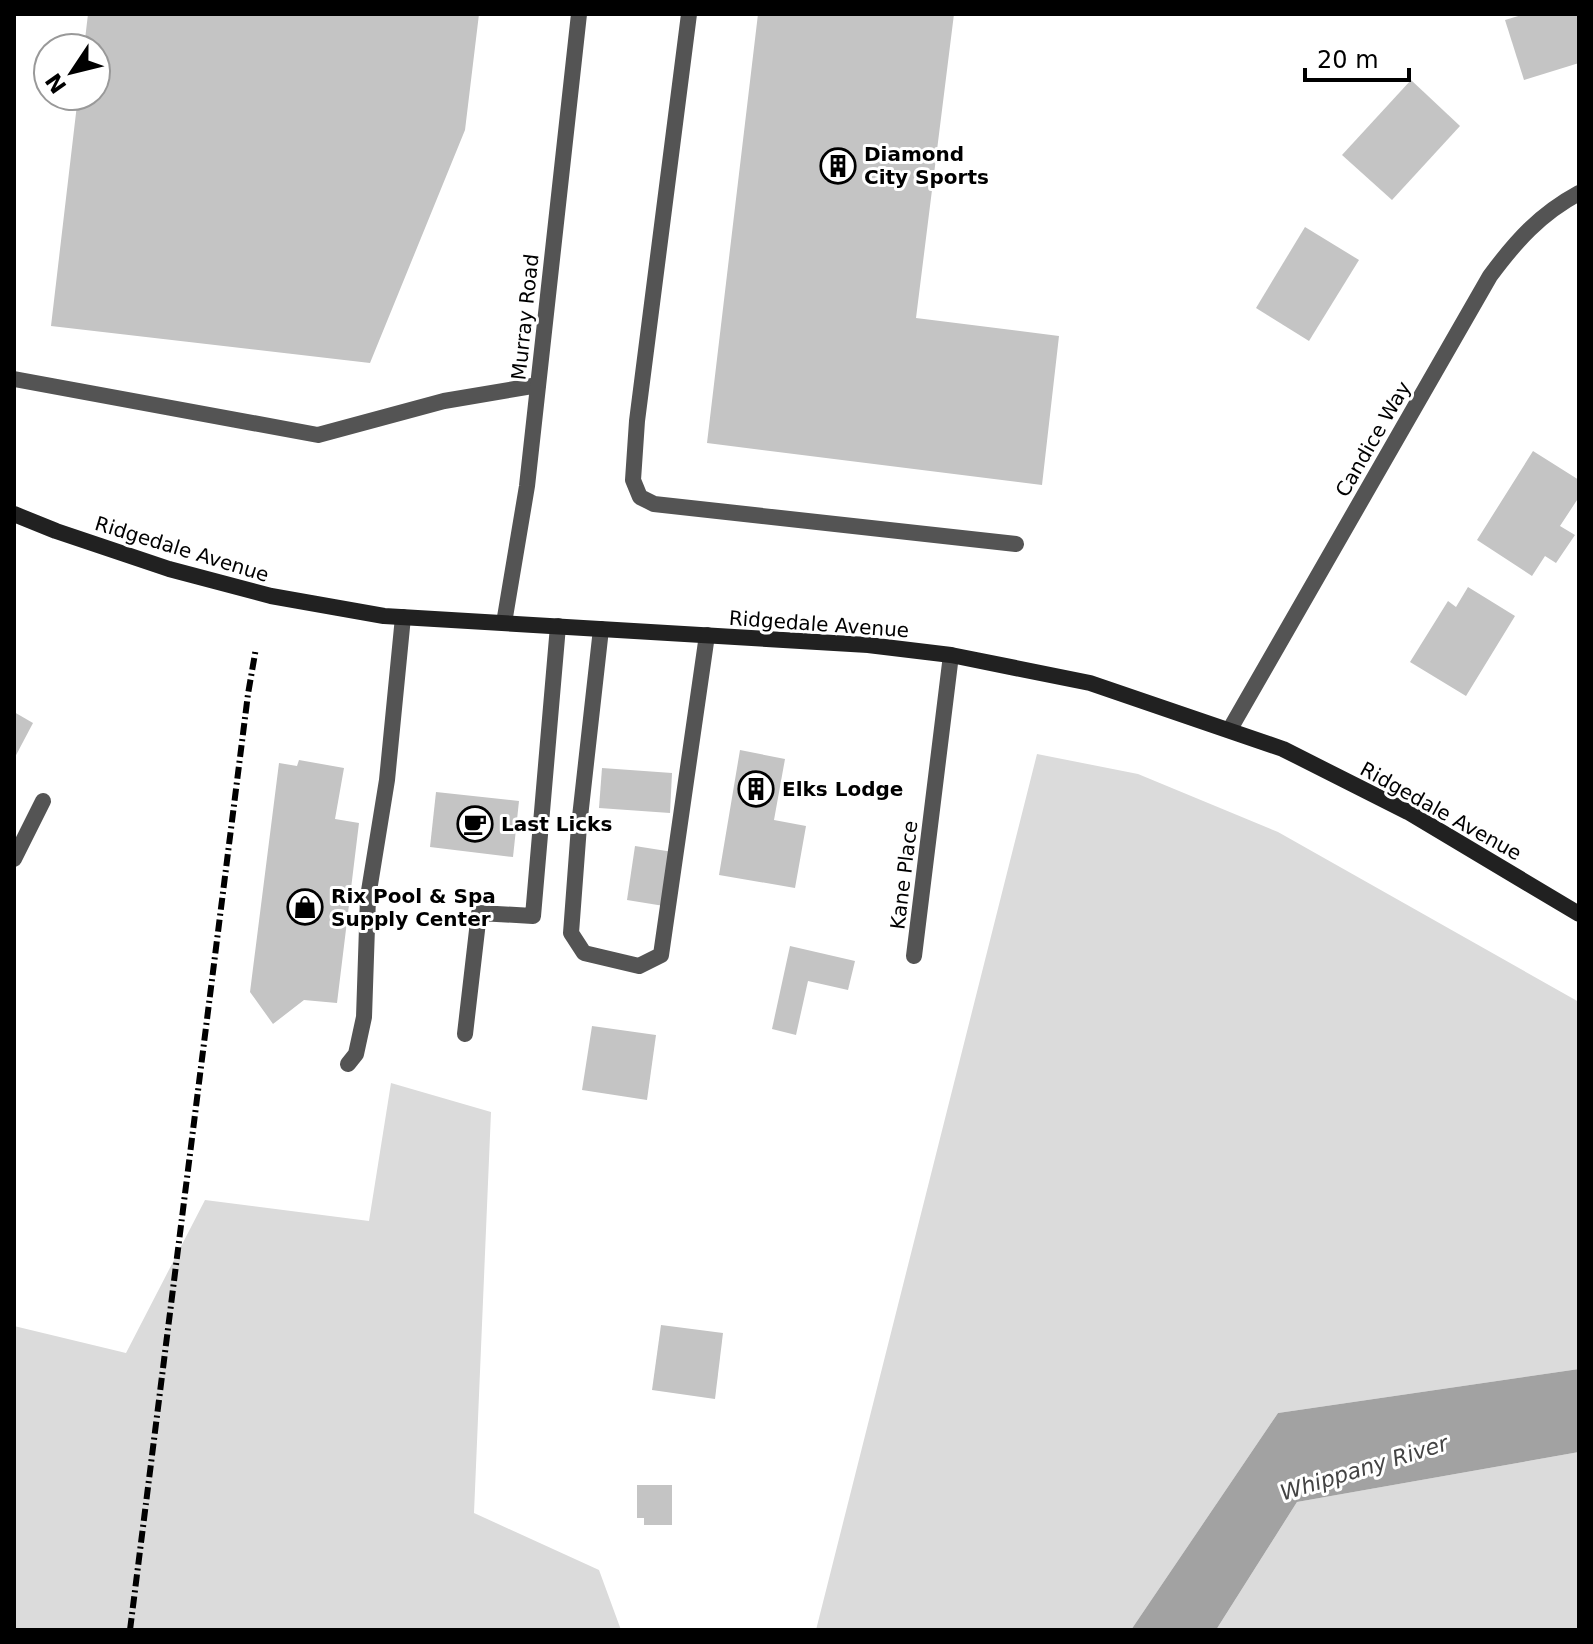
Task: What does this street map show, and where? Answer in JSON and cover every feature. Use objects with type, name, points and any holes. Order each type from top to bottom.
[{"type":"main road","name":"Ridgedale Avenue","points":[[14,514],[169,569],[271,596],[403,617],[868,645],[951,655],[1090,683],[1283,749],[1408,812],[1579,914]]},
{"type":"street","name":"Murray Road","points":[[504,623],[527,486],[579,14]]},
{"type":"street","points":[[689,14],[637,421],[633,480],[640,497],[654,504],[1016,544]]},
{"type":"street","name":"Candice Way","points":[[1230,729],[1490,276],[1520,235],[1560,203],[1579,193]]},
{"type":"street","points":[[14,379],[318,435],[444,401],[538,385]]},
{"type":"street","points":[[348,1064],[356,1054],[364,1017],[368,897],[387,780],[403,617]]},
{"type":"street","points":[[465,1034],[479,913],[533,916],[558,626]]},
{"type":"street","points":[[601,629],[579,826],[571,933],[584,953],[639,966],[661,955],[707,635]]},
{"type":"street","name":"Kane Place","points":[[914,956],[951,655]]},
{"type":"street","points":[[14,859],[43,801]]},
{"type":"shaded area","points":[[1037,754],[1138,774],[1278,832],[1579,1002],[1579,1369],[1278,1413],[1131,1630],[816,1630]]},
{"type":"shaded area","points":[[391,1083],[491,1112],[474,1513],[599,1570],[621,1630],[14,1630],[14,1326],[126,1353],[205,1200],[369,1221]]},
{"type":"shaded area","points":[[1579,1452],[1579,1630],[1216,1630],[1297,1502]]},
{"type":"water","name":"Whippany River","points":[[1579,1369],[1579,1452],[1297,1502],[1216,1630],[1131,1630],[1278,1413]]},
{"type":"building","points":[[88,14],[479,14],[465,130],[370,363],[51,326],[76,112],[112,112],[112,32],[86,32]]},
{"type":"building","name":"Diamond City Sports","points":[[758,14],[954,14],[916,318],[1059,336],[1042,485],[707,443]]},
{"type":"building","points":[[1525,14],[1579,14],[1579,63],[1524,80],[1505,20]]},
{"type":"building","points":[[1411,80],[1460,126],[1392,200],[1342,155]]},
{"type":"building","points":[[1305,227],[1359,260],[1309,341],[1256,308]]},
{"type":"building","points":[[1533,451],[1579,480],[1579,497],[1560,526],[1575,535],[1556,563],[1545,556],[1532,576],[1477,540]]},
{"type":"building","points":[[1468,587],[1515,616],[1466,696],[1410,662],[1448,601],[1456,607]]},
{"type":"building","points":[[14,712],[33,723],[14,759]]},
{"type":"building","name":"Elks Lodge","points":[[740,750],[785,759],[774,820],[806,826],[795,888],[719,875]]},
{"type":"building","name":"Rix Pool & Spa Supply Center","points":[[299,760],[344,768],[335,819],[359,823],[337,1003],[304,1000],[273,1024],[250,992],[279,763],[297,766]]},
{"type":"building","points":[[602,768],[672,773],[670,813],[599,808]]},
{"type":"building","name":"Last Licks","points":[[436,792],[519,801],[513,857],[430,847]]},
{"type":"building","points":[[635,846],[673,852],[664,906],[627,900]]},
{"type":"building","points":[[790,946],[855,961],[848,990],[808,981],[796,1035],[772,1029]]},
{"type":"building","points":[[592,1026],[656,1035],[647,1100],[582,1090]]},
{"type":"building","points":[[661,1325],[723,1333],[715,1399],[652,1390]]},
{"type":"building","points":[[637,1485],[672,1485],[672,1525],[644,1525],[644,1518],[637,1518]]},
{"type":"railway","points":[[130,1630],[256,648]]},
{"type":"place","name":"Diamond City Sports","points":[[838,166]]},
{"type":"place","name":"Elks Lodge","points":[[756,789]]},
{"type":"place","name":"Last Licks","points":[[475,824]]},
{"type":"place","name":"Rix Pool & Spa Supply Center","points":[[305,907]]}]
